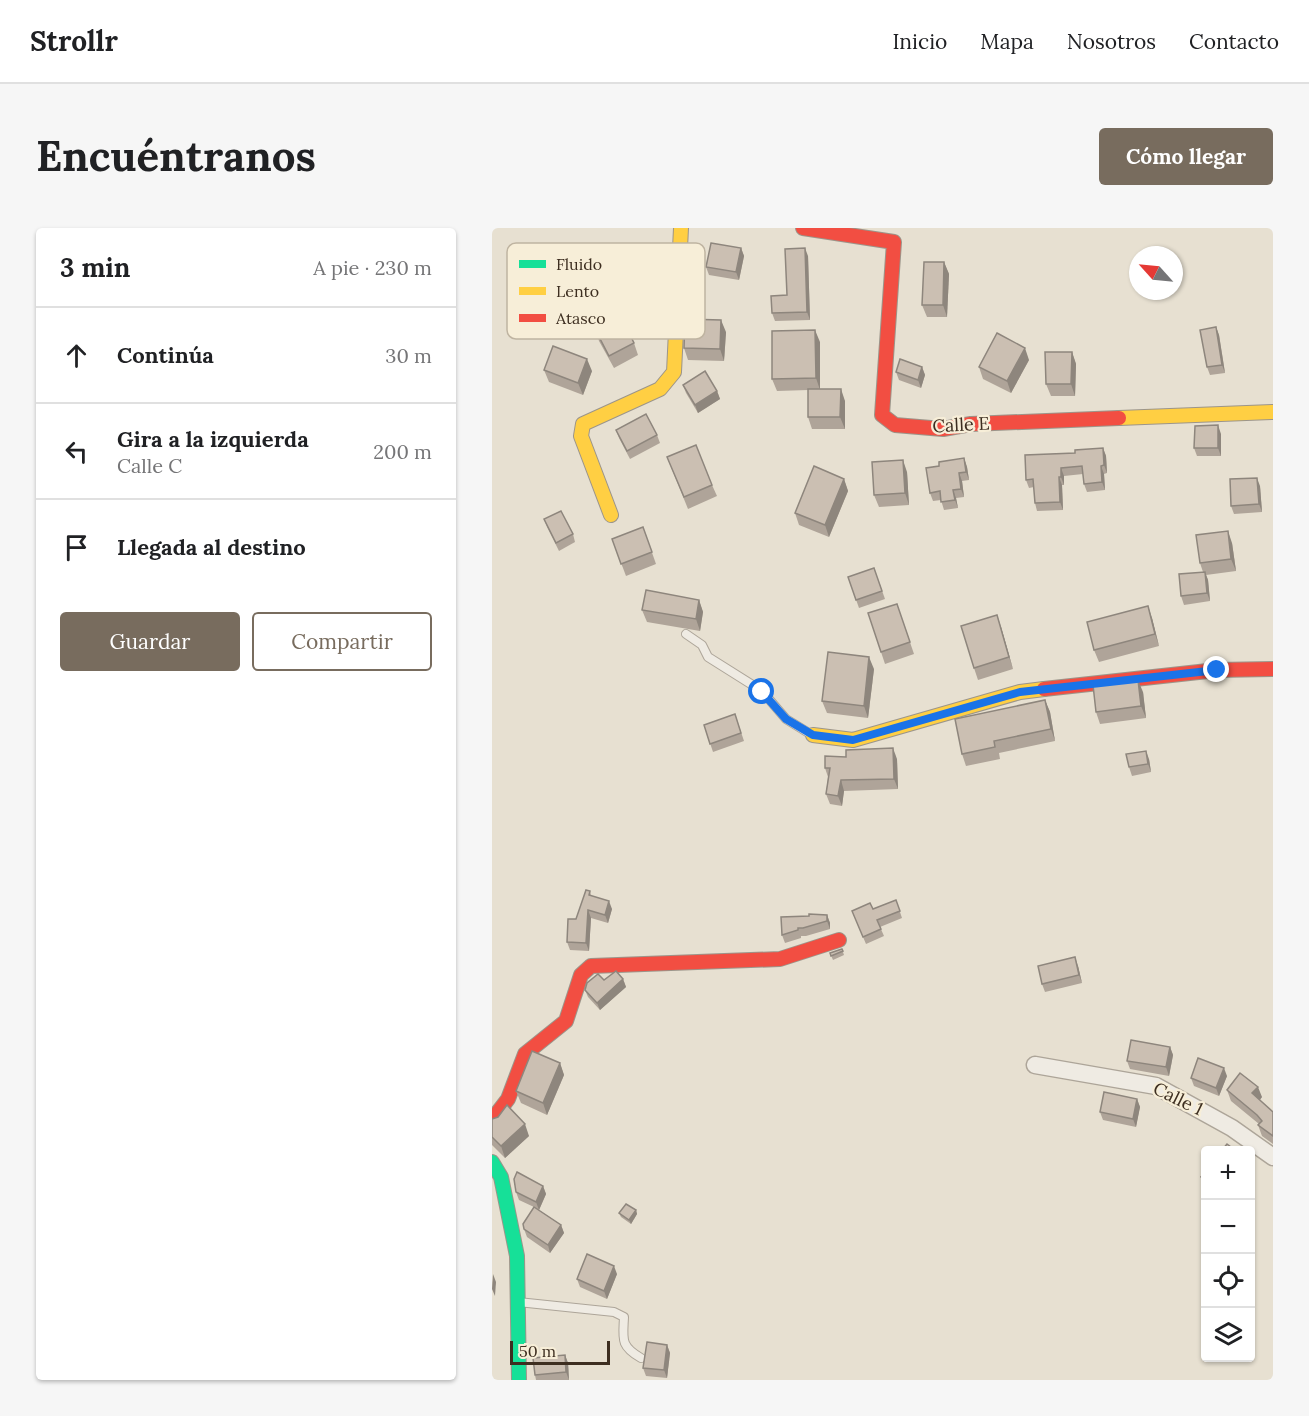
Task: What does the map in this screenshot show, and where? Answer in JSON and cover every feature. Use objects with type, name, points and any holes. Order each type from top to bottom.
[{"type":"street","points":[[680,243],[681,228]]},
{"type":"street","name":"Calle E","points":[[803,228],[894,242],[882,415],[895,425],[943,429],[971,424],[1273,412]]},
{"type":"street","points":[[611,515],[581,436],[583,424],[660,389],[674,372],[676,339]]},
{"type":"street","points":[[813,735],[853,740],[1020,692],[1217,670],[1273,669]]},
{"type":"street","points":[[492,1120],[508,1099],[525,1053],[566,1021],[581,975],[591,966],[780,959],[839,940]]},
{"type":"street","name":"Calle 1","points":[[1035,1065],[1156,1086],[1232,1128],[1273,1157]]},
{"type":"street","points":[[492,1162],[501,1177],[517,1256],[519,1380]]},
{"type":"lane","points":[[686,634],[702,645],[708,657],[762,692],[786,719],[813,735]]},
{"type":"lane","points":[[518,1302],[614,1312],[624,1317],[622,1340],[628,1351],[641,1358]]},
{"type":"building","points":[[711,243],[741,248],[736,272],[706,267]]},
{"type":"building","points":[[805,248],[807,312],[772,313],[771,296],[787,295],[785,249]]},
{"type":"building","points":[[924,262],[944,262],[943,305],[922,305]]},
{"type":"building","points":[[705,320],[721,320],[720,349],[684,348],[684,339],[705,339]]},
{"type":"building","points":[[1216,327],[1222,365],[1207,367],[1200,330]]},
{"type":"building","points":[[815,330],[816,378],[772,379],[772,331]]},
{"type":"building","points":[[997,333],[1025,348],[1007,381],[979,367]]},
{"type":"building","points":[[600,339],[632,339],[634,343],[609,356]]},
{"type":"building","points":[[553,346],[587,359],[578,383],[544,370]]},
{"type":"building","points":[[1045,352],[1072,352],[1071,384],[1046,384]]},
{"type":"building","points":[[900,359],[922,367],[918,380],[896,372]]},
{"type":"building","points":[[705,371],[717,391],[695,405],[683,385]]},
{"type":"building","points":[[808,389],[841,389],[840,417],[808,417]]},
{"type":"building","points":[[646,414],[657,435],[627,451],[616,430]]},
{"type":"building","points":[[1218,425],[1218,448],[1194,448],[1195,426]]},
{"type":"building","points":[[696,445],[712,485],[684,497],[667,457]]},
{"type":"building","points":[[1103,448],[1102,482],[1084,484],[1082,466],[1061,468],[1060,502],[1035,503],[1033,479],[1026,480],[1025,455],[1075,453],[1075,450]]},
{"type":"building","points":[[964,458],[966,472],[959,473],[961,489],[953,490],[955,500],[941,502],[940,491],[930,493],[926,468],[939,466],[939,462]]},
{"type":"building","points":[[903,460],[905,493],[874,495],[872,462]]},
{"type":"building","points":[[814,466],[844,479],[825,525],[795,513]]},
{"type":"building","points":[[1257,478],[1259,504],[1231,506],[1230,479]]},
{"type":"building","points":[[561,511],[573,534],[556,543],[544,519]]},
{"type":"building","points":[[643,527],[652,552],[621,564],[612,539]]},
{"type":"building","points":[[1228,531],[1231,559],[1200,563],[1196,535]]},
{"type":"building","points":[[874,568],[882,591],[856,600],[848,577]]},
{"type":"building","points":[[1205,572],[1207,593],[1181,596],[1179,574]]},
{"type":"building","points":[[646,590],[699,600],[696,619],[642,610]]},
{"type":"building","points":[[897,604],[910,642],[881,652],[868,613]]},
{"type":"building","points":[[1148,606],[1155,634],[1094,650],[1087,622]]},
{"type":"building","points":[[997,615],[1009,657],[974,668],[961,626]]},
{"type":"building","points":[[828,652],[869,657],[864,706],[822,701]]},
{"type":"building","points":[[1138,680],[1141,706],[1096,712],[1093,685]]},
{"type":"building","points":[[1045,700],[1051,729],[994,741],[995,747],[962,754],[955,719]]},
{"type":"building","points":[[735,714],[741,733],[710,744],[704,725]]},
{"type":"building","points":[[893,748],[894,779],[841,780],[838,796],[826,794],[830,768],[825,768],[825,756],[846,757],[846,750]]},
{"type":"building","points":[[1146,751],[1148,764],[1129,767],[1126,754]]},
{"type":"building","points":[[586,890],[590,891],[589,895],[609,901],[605,915],[588,910],[586,943],[567,942],[568,919],[576,919]]},
{"type":"building","points":[[896,900],[900,911],[877,920],[881,929],[863,937],[852,911],[870,903],[873,909]]},
{"type":"building","points":[[809,914],[827,915],[827,921],[798,928],[798,930],[782,935],[781,917],[809,916]]},
{"type":"building","points":[[842,949],[843,951],[831,956],[830,953]]},
{"type":"building","points":[[1075,957],[1079,975],[1042,984],[1038,966]]},
{"type":"building","points":[[616,971],[623,979],[597,1003],[585,990],[587,983],[598,974],[604,980]]},
{"type":"building","points":[[1131,1040],[1170,1047],[1166,1067],[1127,1061]]},
{"type":"building","points":[[532,1051],[560,1063],[543,1103],[516,1091]]},
{"type":"building","points":[[1198,1058],[1224,1068],[1216,1088],[1191,1078]]},
{"type":"building","points":[[1240,1073],[1258,1087],[1252,1093],[1273,1112],[1273,1136],[1258,1125],[1262,1121],[1257,1115],[1227,1090]]},
{"type":"building","points":[[1104,1092],[1137,1099],[1133,1119],[1100,1112]]},
{"type":"building","points":[[507,1105],[525,1124],[501,1146],[492,1137],[492,1119],[498,1117]]},
{"type":"building","points":[[517,1172],[543,1186],[536,1202],[516,1192],[514,1179]]},
{"type":"building","points":[[626,1204],[636,1210],[629,1220],[619,1213]]},
{"type":"building","points":[[534,1207],[561,1225],[548,1245],[524,1229],[523,1224]]},
{"type":"building","points":[[587,1254],[614,1266],[604,1291],[577,1279]]},
{"type":"building","points":[[647,1342],[667,1345],[664,1370],[643,1368]]},
{"type":"building","points":[[565,1355],[566,1372],[535,1375],[533,1358]]},
{"type":"traffic: fast","points":[[492,1162],[501,1177],[517,1256],[519,1380]]},
{"type":"traffic: slow","points":[[680,243],[681,228]]},
{"type":"traffic: slow","points":[[611,515],[581,436],[583,424],[660,389],[674,372],[676,339]]},
{"type":"traffic: slow","points":[[1119,418],[1273,412]]},
{"type":"traffic: slow","points":[[813,735],[853,740],[1020,692],[1044,689]]},
{"type":"traffic: jam","points":[[803,228],[894,242],[882,415],[895,425],[943,429],[971,424],[1119,418]]},
{"type":"traffic: jam","points":[[1044,689],[1217,670],[1273,669]]},
{"type":"traffic: jam","points":[[492,1120],[508,1099],[525,1054],[566,1021],[581,975],[591,966],[780,959],[839,940]]},
{"type":"route","points":[[762,692],[786,719],[813,735],[853,740],[1020,692],[1217,670]]}]
